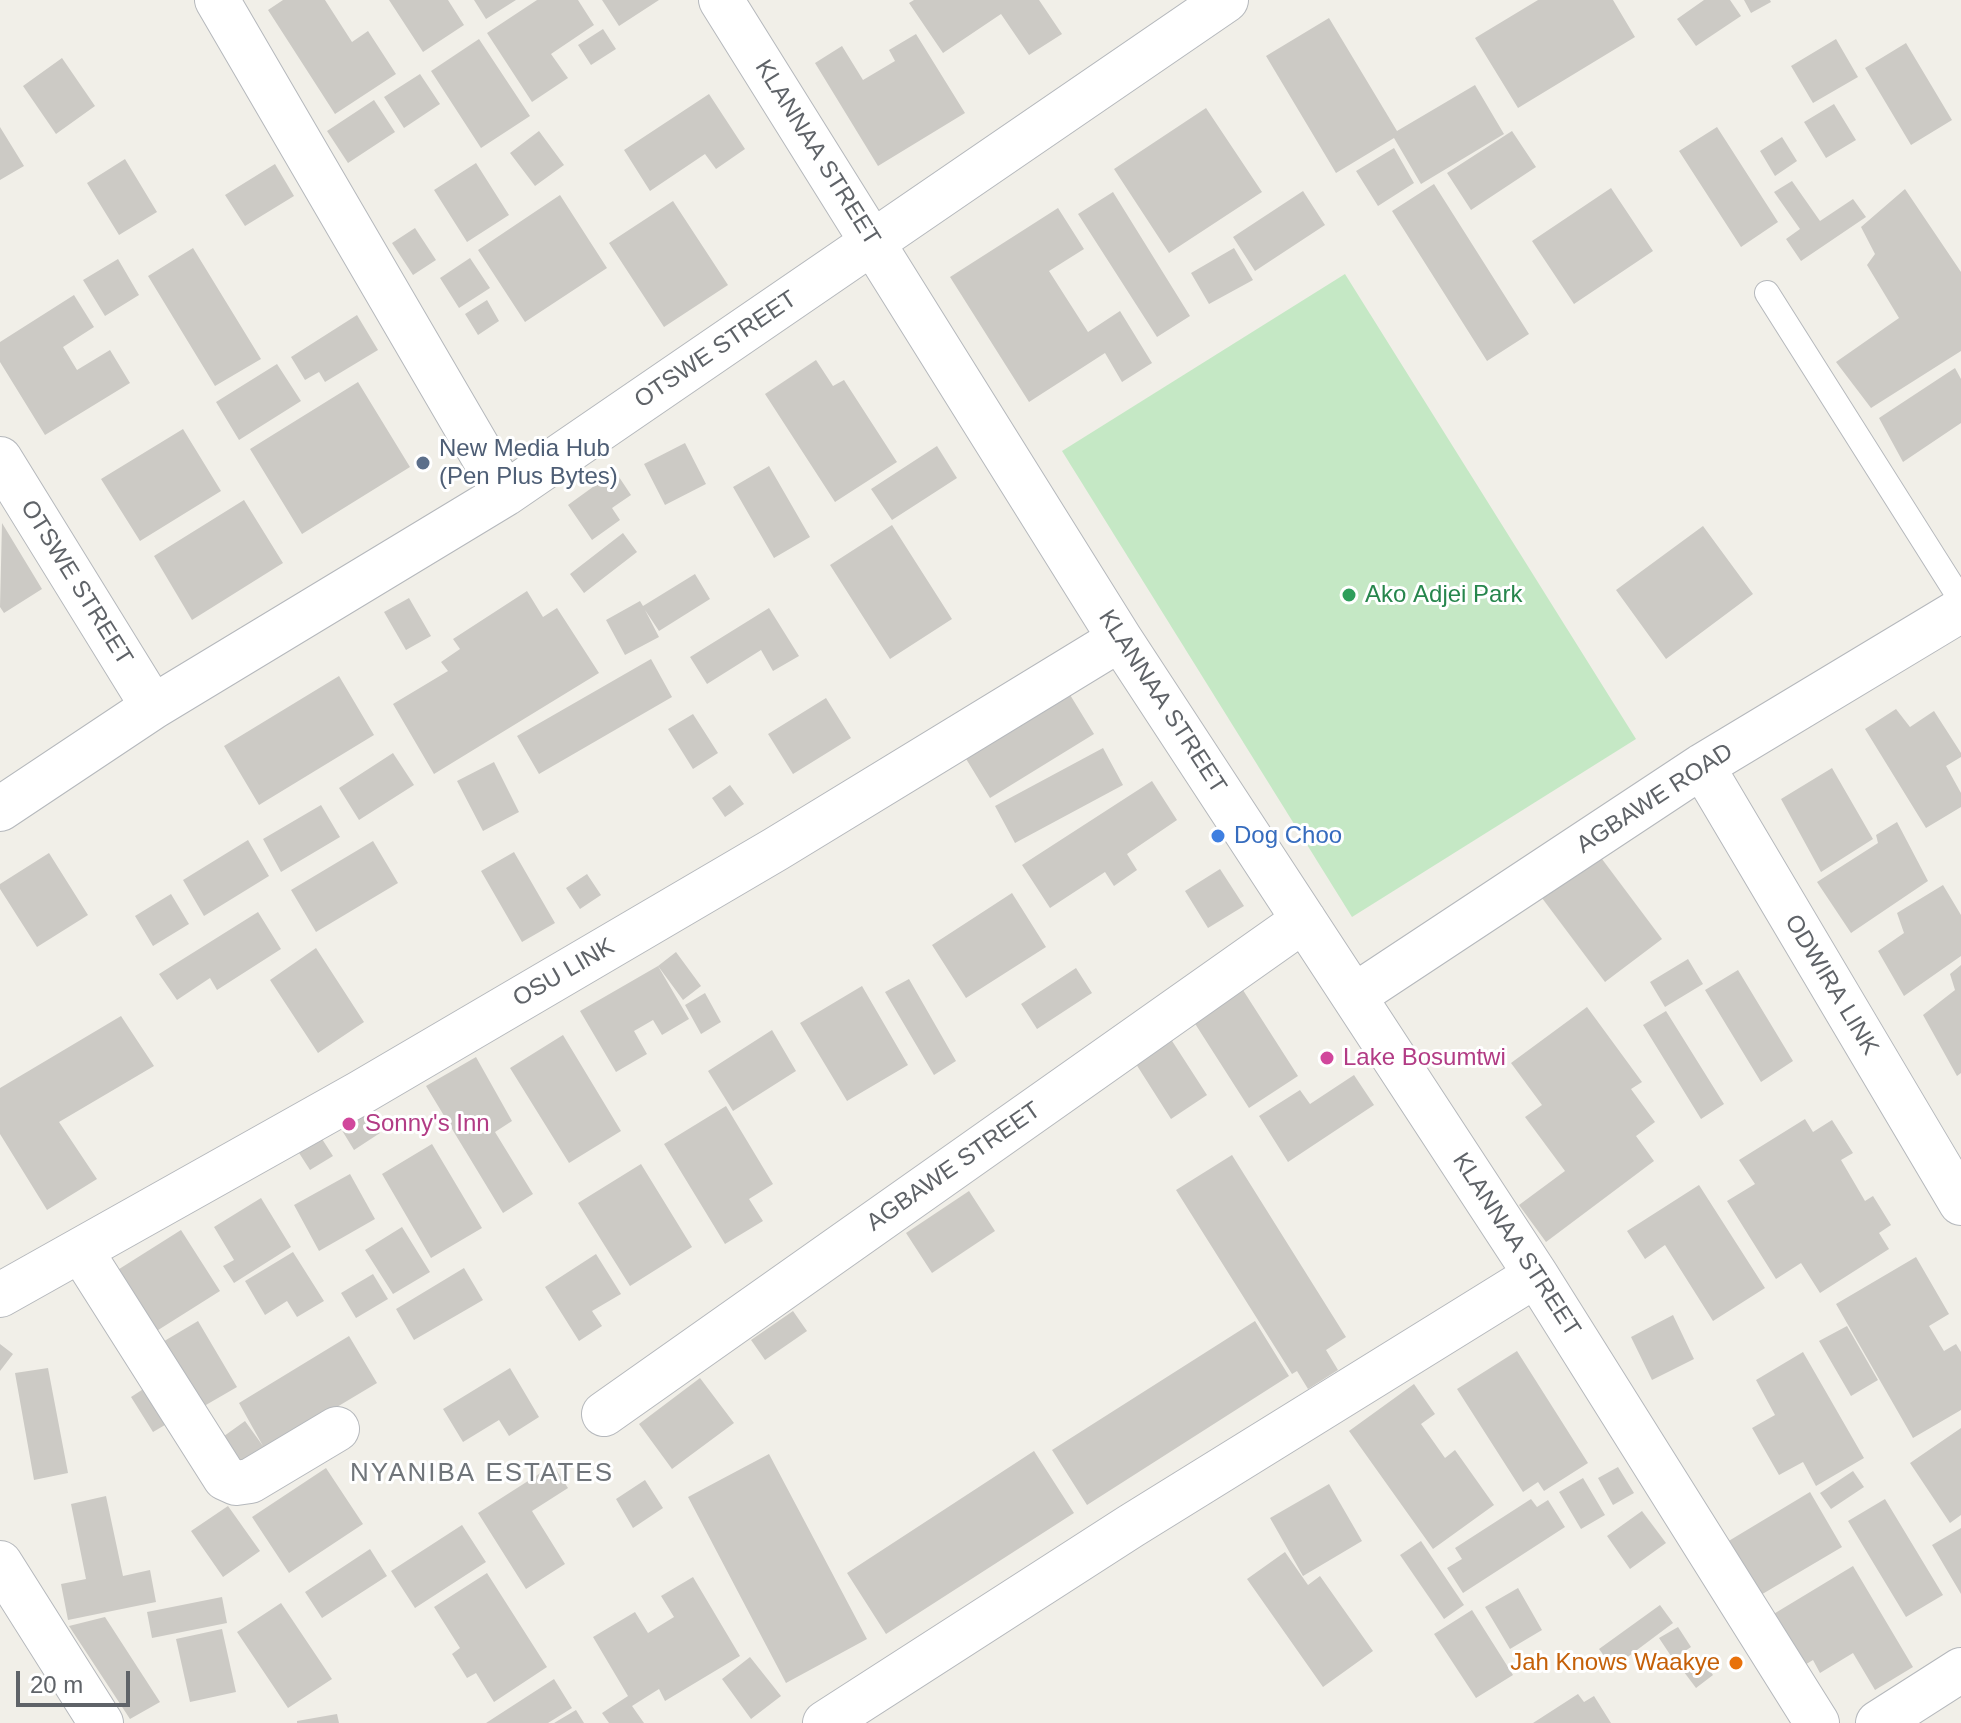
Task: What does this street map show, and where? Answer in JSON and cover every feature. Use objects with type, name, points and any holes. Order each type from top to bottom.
[{"type":"street","points":[[217,0],[505,494]]},
{"type":"street","name":"KLANNAA STREET","points":[[721,0],[1120,639],[1536,1275],[1817,1723]]},
{"type":"street","name":"OTSWE STREET","points":[[0,809],[153,707],[505,494],[1226,0]]},
{"type":"street","name":"OTSWE STREET","points":[[0,459],[153,707]]},
{"type":"street","name":"AGBAWE ROAD","points":[[1354,996],[1702,766],[1961,610]]},
{"type":"street","name":"OSU LINK","points":[[0,1295],[374,1085],[763,857],[1120,639]]},
{"type":"street","name":"ODWIRA LINK","points":[[1702,766],[1946,1144],[1961,1203]]},
{"type":"street","name":"AGBAWE STREET","points":[[604,1414],[1304,920]]},
{"type":"street","points":[[81,1251],[225,1478],[236,1483],[250,1481],[337,1429]]},
{"type":"street","points":[[825,1723],[1131,1526],[1536,1275]]},
{"type":"street","points":[[0,1563],[101,1723]]},
{"type":"street","points":[[1878,1723],[1961,1670]]},
{"type":"lane","points":[[1767,293],[1961,600]]},
{"type":"green space","name":"Ako Adjei Park","points":[[1345,274],[1636,739],[1352,917],[1062,451]]},
{"type":"building","points":[[283,0],[325,0],[352,42],[368,31],[396,74],[335,114],[268,10]]},
{"type":"building","points":[[389,0],[448,0],[464,25],[423,52]]},
{"type":"building","points":[[474,0],[516,0],[486,19]]},
{"type":"building","points":[[537,0],[578,0],[594,25],[551,54],[568,78],[532,102],[487,33]]},
{"type":"building","points":[[602,0],[659,0],[619,26]]},
{"type":"building","points":[[914,0],[1039,0],[1062,34],[1029,55],[1001,14],[943,53],[909,3]]},
{"type":"building","points":[[1538,0],[1613,0],[1635,37],[1518,108],[1475,38]]},
{"type":"building","points":[[1704,0],[1730,0],[1741,16],[1696,46],[1677,19]]},
{"type":"building","points":[[1744,0],[1770,0],[1771,2],[1751,13]]},
{"type":"building","points":[[1329,18],[1397,131],[1475,85],[1504,134],[1421,184],[1394,138],[1336,173],[1266,56]]},
{"type":"building","points":[[603,29],[616,49],[591,65],[578,45]]},
{"type":"building","points":[[916,34],[965,113],[878,166],[815,63],[842,46],[863,80],[895,61],[889,50]]},
{"type":"building","points":[[479,39],[530,116],[481,148],[431,71]]},
{"type":"building","points":[[1836,39],[1858,77],[1813,103],[1791,66]]},
{"type":"building","points":[[1906,43],[1952,120],[1911,145],[1865,68]]},
{"type":"building","points":[[62,58],[95,106],[56,134],[23,86]]},
{"type":"building","points":[[420,74],[440,104],[404,128],[384,97]]},
{"type":"building","points":[[709,94],[745,149],[716,169],[705,154],[650,191],[624,150]]},
{"type":"building","points":[[374,100],[395,132],[348,163],[327,131]]},
{"type":"building","points":[[1834,104],[1856,140],[1826,158],[1804,122]]},
{"type":"building","points":[[1206,108],[1262,192],[1169,253],[1114,169]]},
{"type":"building","points":[[0,127],[24,166],[0,180]]},
{"type":"building","points":[[1717,127],[1778,222],[1741,247],[1679,151]]},
{"type":"building","points":[[539,131],[564,165],[535,186],[510,153]]},
{"type":"building","points":[[1512,131],[1536,167],[1471,210],[1447,173]]},
{"type":"building","points":[[1782,137],[1797,161],[1775,176],[1760,151]]},
{"type":"building","points":[[1394,148],[1414,183],[1378,206],[1356,171]]},
{"type":"building","points":[[125,159],[157,212],[119,235],[87,183]]},
{"type":"building","points":[[476,163],[509,215],[467,242],[434,190]]},
{"type":"building","points":[[275,164],[294,196],[245,226],[225,195]]},
{"type":"building","points":[[1792,181],[1820,221],[1853,199],[1866,217],[1801,261],[1786,239],[1800,229],[1774,192]]},
{"type":"building","points":[[1434,184],[1529,334],[1487,361],[1392,211]]},
{"type":"building","points":[[1611,188],[1653,251],[1574,304],[1532,241]]},
{"type":"building","points":[[1905,189],[1961,272],[1961,351],[1871,408],[1836,362],[1899,318],[1867,265],[1875,254],[1861,227]]},
{"type":"building","points":[[1303,191],[1325,225],[1255,271],[1233,237]]},
{"type":"building","points":[[1113,192],[1190,316],[1157,337],[1078,214]]},
{"type":"building","points":[[560,195],[607,268],[525,322],[478,250]]},
{"type":"building","points":[[673,201],[728,285],[664,327],[609,243]]},
{"type":"building","points":[[1058,208],[1084,249],[1049,271],[1088,332],[1120,311],[1152,363],[1122,382],[1105,353],[1029,402],[950,277]]},
{"type":"building","points":[[415,228],[436,260],[413,275],[392,243]]},
{"type":"building","points":[[193,248],[261,359],[215,386],[148,276]]},
{"type":"building","points":[[1234,248],[1253,280],[1209,304],[1191,273]]},
{"type":"building","points":[[470,258],[490,288],[459,308],[440,278]]},
{"type":"building","points":[[118,259],[139,295],[105,316],[83,280]]},
{"type":"building","points":[[74,295],[94,327],[63,347],[77,370],[110,350],[130,383],[45,435],[0,362],[0,342]]},
{"type":"building","points":[[487,300],[499,321],[478,335],[465,314]]},
{"type":"building","points":[[357,315],[378,350],[325,382],[319,372],[305,380],[291,357]]},
{"type":"building","points":[[816,360],[833,386],[844,380],[897,462],[835,502],[765,394]]},
{"type":"building","points":[[277,364],[301,401],[239,440],[216,402]]},
{"type":"building","points":[[1955,368],[1961,379],[1961,423],[1903,462],[1879,418]]},
{"type":"building","points":[[358,382],[410,467],[302,534],[250,449]]},
{"type":"building","points":[[183,429],[221,491],[140,541],[101,479]]},
{"type":"building","points":[[685,443],[706,484],[665,505],[644,464]]},
{"type":"building","points":[[937,446],[957,478],[892,520],[871,489]]},
{"type":"building","points":[[769,466],[810,537],[774,558],[733,487]]},
{"type":"building","points":[[615,471],[631,495],[612,508],[620,520],[592,540],[568,505]]},
{"type":"building","points":[[244,500],[283,563],[192,620],[154,556]]},
{"type":"building","points":[[2,523],[42,589],[4,613],[0,607]]},
{"type":"building","points":[[892,525],[952,619],[890,659],[830,565]]},
{"type":"building","points":[[1703,526],[1753,594],[1666,659],[1616,590]]},
{"type":"building","points":[[623,533],[637,552],[584,593],[570,574]]},
{"type":"building","points":[[695,574],[710,599],[659,631],[645,610],[659,637],[625,655],[606,620],[640,601],[643,606]]},
{"type":"building","points":[[527,591],[543,617],[557,608],[599,673],[434,774],[393,704],[448,671],[441,662],[460,649],[453,639]]},
{"type":"building","points":[[409,598],[431,636],[406,650],[384,612]]},
{"type":"building","points":[[769,608],[799,656],[773,671],[761,650],[707,684],[690,657]]},
{"type":"building","points":[[651,659],[672,697],[539,774],[517,736]]},
{"type":"building","points":[[339,676],[374,735],[259,805],[224,746]]},
{"type":"building","points":[[1064,685],[1094,734],[990,798],[960,749]]},
{"type":"building","points":[[826,698],[851,738],[793,774],[768,734]]},
{"type":"building","points":[[1896,709],[1910,727],[1934,711],[1961,753],[1961,757],[1946,766],[1961,793],[1961,807],[1926,828],[1865,729]]},
{"type":"building","points":[[693,714],[718,753],[693,769],[668,729]]},
{"type":"building","points":[[1103,748],[1123,785],[1015,843],[995,806]]},
{"type":"building","points":[[393,753],[414,785],[359,820],[339,788]]},
{"type":"building","points":[[494,762],[519,812],[483,831],[457,781]]},
{"type":"building","points":[[1832,768],[1873,839],[1821,872],[1781,799]]},
{"type":"building","points":[[1152,781],[1177,820],[1127,854],[1137,870],[1114,886],[1105,872],[1050,908],[1022,865]]},
{"type":"building","points":[[730,785],[744,804],[725,817],[712,798]]},
{"type":"building","points":[[321,805],[340,837],[281,872],[263,839]]},
{"type":"building","points":[[1897,822],[1928,881],[1851,933],[1817,882],[1878,843],[1876,835]]},
{"type":"building","points":[[248,840],[269,876],[204,916],[183,880]]},
{"type":"building","points":[[373,841],[398,883],[316,932],[291,890]]},
{"type":"building","points":[[514,852],[555,923],[522,942],[481,871]]},
{"type":"building","points":[[49,853],[88,915],[37,947],[0,889],[0,884]]},
{"type":"building","points":[[1599,855],[1662,939],[1605,982],[1542,898]]},
{"type":"building","points":[[1220,869],[1244,906],[1208,928],[1185,891]]},
{"type":"building","points":[[587,874],[601,895],[580,909],[566,888]]},
{"type":"building","points":[[1943,885],[1961,915],[1961,956],[1904,996],[1878,951],[1904,933],[1897,913]]},
{"type":"building","points":[[1012,893],[1046,947],[966,998],[932,945]]},
{"type":"building","points":[[171,894],[189,924],[153,946],[135,916]]},
{"type":"building","points":[[258,912],[281,949],[217,990],[210,978],[177,1000],[159,974]]},
{"type":"building","points":[[316,948],[364,1022],[318,1053],[270,980]]},
{"type":"building","points":[[676,952],[701,986],[683,1000],[658,966]]},
{"type":"building","points":[[1688,959],[1703,984],[1665,1007],[1650,982]]},
{"type":"building","points":[[1961,965],[1961,1073],[1957,1076],[1923,1015],[1955,990],[1950,974]]},
{"type":"building","points":[[658,966],[689,1019],[662,1035],[653,1020],[634,1031],[647,1054],[616,1072],[580,1011]]},
{"type":"building","points":[[1076,968],[1092,993],[1037,1029],[1021,1004]]},
{"type":"building","points":[[1738,970],[1793,1061],[1761,1082],[1705,990]]},
{"type":"building","points":[[1234,976],[1298,1076],[1249,1108],[1185,1008]]},
{"type":"building","points":[[909,979],[956,1061],[934,1075],[885,992]]},
{"type":"building","points":[[862,986],[908,1065],[847,1101],[800,1023]]},
{"type":"building","points":[[705,993],[721,1022],[701,1034],[685,1005]]},
{"type":"building","points":[[1587,1007],[1642,1082],[1631,1089],[1655,1122],[1636,1136],[1654,1161],[1546,1242],[1519,1205],[1565,1171],[1525,1117],[1542,1105],[1511,1063]]},
{"type":"building","points":[[1666,1011],[1724,1104],[1701,1119],[1643,1025]]},
{"type":"building","points":[[121,1016],[154,1066],[59,1122],[97,1179],[47,1210],[0,1134],[0,1088]]},
{"type":"building","points":[[772,1030],[796,1071],[733,1111],[708,1071]]},
{"type":"building","points":[[1165,1030],[1207,1095],[1171,1119],[1129,1053]]},
{"type":"building","points":[[563,1035],[621,1131],[569,1163],[510,1068]]},
{"type":"building","points":[[476,1057],[512,1121],[495,1132],[533,1194],[503,1213],[426,1086]]},
{"type":"building","points":[[1354,1075],[1374,1105],[1288,1162],[1259,1116],[1300,1090],[1310,1104]]},
{"type":"building","points":[[361,1102],[380,1133],[354,1150],[335,1119]]},
{"type":"building","points":[[726,1106],[773,1184],[749,1199],[763,1221],[725,1244],[664,1144]]},
{"type":"building","points":[[1805,1119],[1813,1132],[1832,1120],[1853,1153],[1841,1160],[1865,1201],[1873,1196],[1891,1225],[1879,1233],[1889,1249],[1820,1293],[1801,1263],[1776,1279],[1727,1201],[1755,1184],[1739,1160]]},
{"type":"building","points":[[315,1128],[333,1156],[310,1170],[292,1142]]},
{"type":"building","points":[[432,1144],[482,1228],[431,1258],[382,1174]]},
{"type":"building","points":[[1232,1155],[1346,1337],[1326,1350],[1338,1370],[1308,1389],[1297,1371],[1292,1374],[1176,1190]]},
{"type":"building","points":[[641,1164],[692,1247],[630,1286],[578,1203]]},
{"type":"building","points":[[350,1174],[375,1219],[319,1251],[294,1205]]},
{"type":"building","points":[[1699,1185],[1765,1288],[1713,1321],[1665,1245],[1645,1259],[1627,1231]]},
{"type":"building","points":[[969,1191],[995,1231],[932,1273],[906,1233]]},
{"type":"building","points":[[261,1198],[291,1247],[234,1283],[223,1266],[234,1260],[214,1227]]},
{"type":"building","points":[[402,1227],[430,1272],[393,1294],[365,1250]]},
{"type":"building","points":[[181,1230],[220,1291],[155,1332],[116,1271]]},
{"type":"building","points":[[293,1252],[324,1301],[297,1317],[287,1301],[265,1315],[245,1281]]},
{"type":"building","points":[[596,1254],[621,1294],[592,1311],[602,1326],[579,1341],[545,1287]]},
{"type":"building","points":[[1916,1257],[1949,1314],[1929,1326],[1944,1351],[1956,1344],[1961,1352],[1961,1410],[1913,1438],[1836,1304]]},
{"type":"building","points":[[464,1268],[483,1300],[414,1340],[396,1309]]},
{"type":"building","points":[[373,1274],[388,1299],[356,1318],[341,1293]]},
{"type":"building","points":[[793,1311],[807,1331],[765,1360],[751,1340]]},
{"type":"building","points":[[1673,1315],[1694,1359],[1652,1380],[1631,1337]]},
{"type":"building","points":[[198,1321],[237,1387],[199,1409],[161,1343]]},
{"type":"building","points":[[1255,1321],[1289,1376],[1087,1505],[1052,1450]]},
{"type":"building","points":[[1847,1326],[1878,1380],[1851,1396],[1819,1341]]},
{"type":"building","points":[[349,1336],[377,1383],[265,1450],[233,1473],[213,1444],[245,1421],[263,1446],[239,1403]]},
{"type":"building","points":[[0,1344],[13,1354],[0,1371]]},
{"type":"building","points":[[1517,1351],[1588,1463],[1544,1491],[1538,1482],[1523,1492],[1457,1389]]},
{"type":"building","points":[[1803,1352],[1864,1458],[1816,1486],[1803,1462],[1779,1475],[1752,1428],[1775,1415],[1756,1380]]},
{"type":"building","points":[[48,1368],[68,1473],[34,1480],[15,1373]]},
{"type":"building","points":[[510,1368],[539,1417],[509,1436],[499,1420],[463,1442],[443,1409]]},
{"type":"building","points":[[700,1378],[734,1423],[672,1469],[639,1424]]},
{"type":"building","points":[[1414,1384],[1435,1414],[1421,1424],[1445,1458],[1455,1450],[1494,1505],[1433,1549],[1349,1431]]},
{"type":"building","points":[[148,1386],[170,1422],[153,1432],[131,1397]]},
{"type":"building","points":[[1961,1428],[1961,1515],[1950,1523],[1910,1463]]},
{"type":"building","points":[[1034,1451],[1074,1513],[886,1634],[847,1573]]},
{"type":"building","points":[[769,1454],[867,1639],[786,1683],[688,1497]]},
{"type":"building","points":[[553,1465],[568,1488],[532,1511],[565,1564],[526,1589],[478,1513]]},
{"type":"building","points":[[1618,1467],[1634,1493],[1613,1505],[1598,1478]]},
{"type":"building","points":[[326,1468],[363,1524],[289,1573],[252,1517]]},
{"type":"building","points":[[1853,1471],[1864,1487],[1831,1509],[1820,1493]]},
{"type":"building","points":[[1583,1478],[1605,1515],[1581,1529],[1559,1492]]},
{"type":"building","points":[[645,1480],[663,1508],[633,1528],[616,1499]]},
{"type":"building","points":[[1329,1484],[1362,1541],[1303,1576],[1270,1518]]},
{"type":"building","points":[[1810,1492],[1842,1547],[1759,1596],[1727,1542]]},
{"type":"building","points":[[106,1496],[123,1576],[150,1570],[156,1602],[68,1620],[61,1584],[86,1579],[71,1504]]},
{"type":"building","points":[[1531,1499],[1537,1507],[1548,1500],[1565,1527],[1463,1593],[1447,1568],[1462,1559],[1455,1548]]},
{"type":"building","points":[[1885,1499],[1943,1595],[1906,1617],[1848,1521]]},
{"type":"building","points":[[228,1506],[260,1551],[223,1577],[191,1531]]},
{"type":"building","points":[[1642,1511],[1666,1543],[1630,1569],[1607,1536]]},
{"type":"building","points":[[462,1525],[486,1562],[415,1608],[391,1571]]},
{"type":"building","points":[[1961,1528],[1961,1594],[1932,1545]]},
{"type":"building","points":[[1421,1541],[1464,1605],[1444,1619],[1400,1555]]},
{"type":"building","points":[[370,1549],[387,1576],[322,1618],[305,1592]]},
{"type":"building","points":[[1285,1552],[1308,1585],[1320,1576],[1373,1651],[1323,1687],[1247,1579]]},
{"type":"building","points":[[1853,1566],[1913,1667],[1875,1690],[1853,1653],[1820,1673],[1813,1660],[1798,1669],[1767,1618]]},
{"type":"building","points":[[487,1573],[547,1667],[494,1702],[476,1673],[467,1678],[452,1654],[460,1648],[434,1607]]},
{"type":"building","points":[[693,1577],[740,1656],[665,1701],[659,1689],[632,1706],[644,1723],[609,1723],[602,1713],[628,1696],[593,1637],[635,1612],[648,1633],[674,1617],[661,1596]]},
{"type":"building","points":[[1518,1588],[1542,1630],[1510,1649],[1485,1607]]},
{"type":"building","points":[[222,1597],[227,1623],[152,1638],[147,1612]]},
{"type":"building","points":[[281,1603],[332,1679],[288,1708],[237,1632]]},
{"type":"building","points":[[1660,1605],[1673,1623],[1613,1668],[1599,1649]]},
{"type":"building","points":[[1472,1610],[1513,1675],[1476,1698],[1434,1634]]},
{"type":"building","points":[[105,1617],[160,1702],[130,1719],[69,1626]]},
{"type":"building","points":[[1678,1627],[1691,1647],[1673,1659],[1659,1638]]},
{"type":"building","points":[[222,1629],[236,1692],[190,1702],[176,1639]]},
{"type":"building","points":[[750,1657],[781,1696],[751,1719],[722,1679]]},
{"type":"building","points":[[1701,1659],[1713,1675],[1696,1688],[1684,1672]]},
{"type":"building","points":[[554,1679],[572,1708],[548,1723],[486,1723]]},
{"type":"building","points":[[1578,1694],[1584,1702],[1594,1696],[1611,1723],[1533,1723]]},
{"type":"building","points":[[576,1710],[584,1723],[554,1723]]},
{"type":"building","points":[[337,1714],[339,1723],[297,1723],[297,1721]]},
{"type":"place","name":"New Media Hub (Pen Plus Bytes)","points":[[423,463]]},
{"type":"place","name":"Ako Adjei Park","points":[[1349,595]]},
{"type":"place","name":"Dog Choo","points":[[1218,836]]},
{"type":"place","name":"Lake Bosumtwi","points":[[1327,1058]]},
{"type":"place","name":"Sonny's Inn","points":[[349,1124]]},
{"type":"place","name":"Jah Knows Waakye","points":[[1736,1663]]},
{"type":"district","name":"NYANIBA ESTATES","points":[[482,1474]]}]
